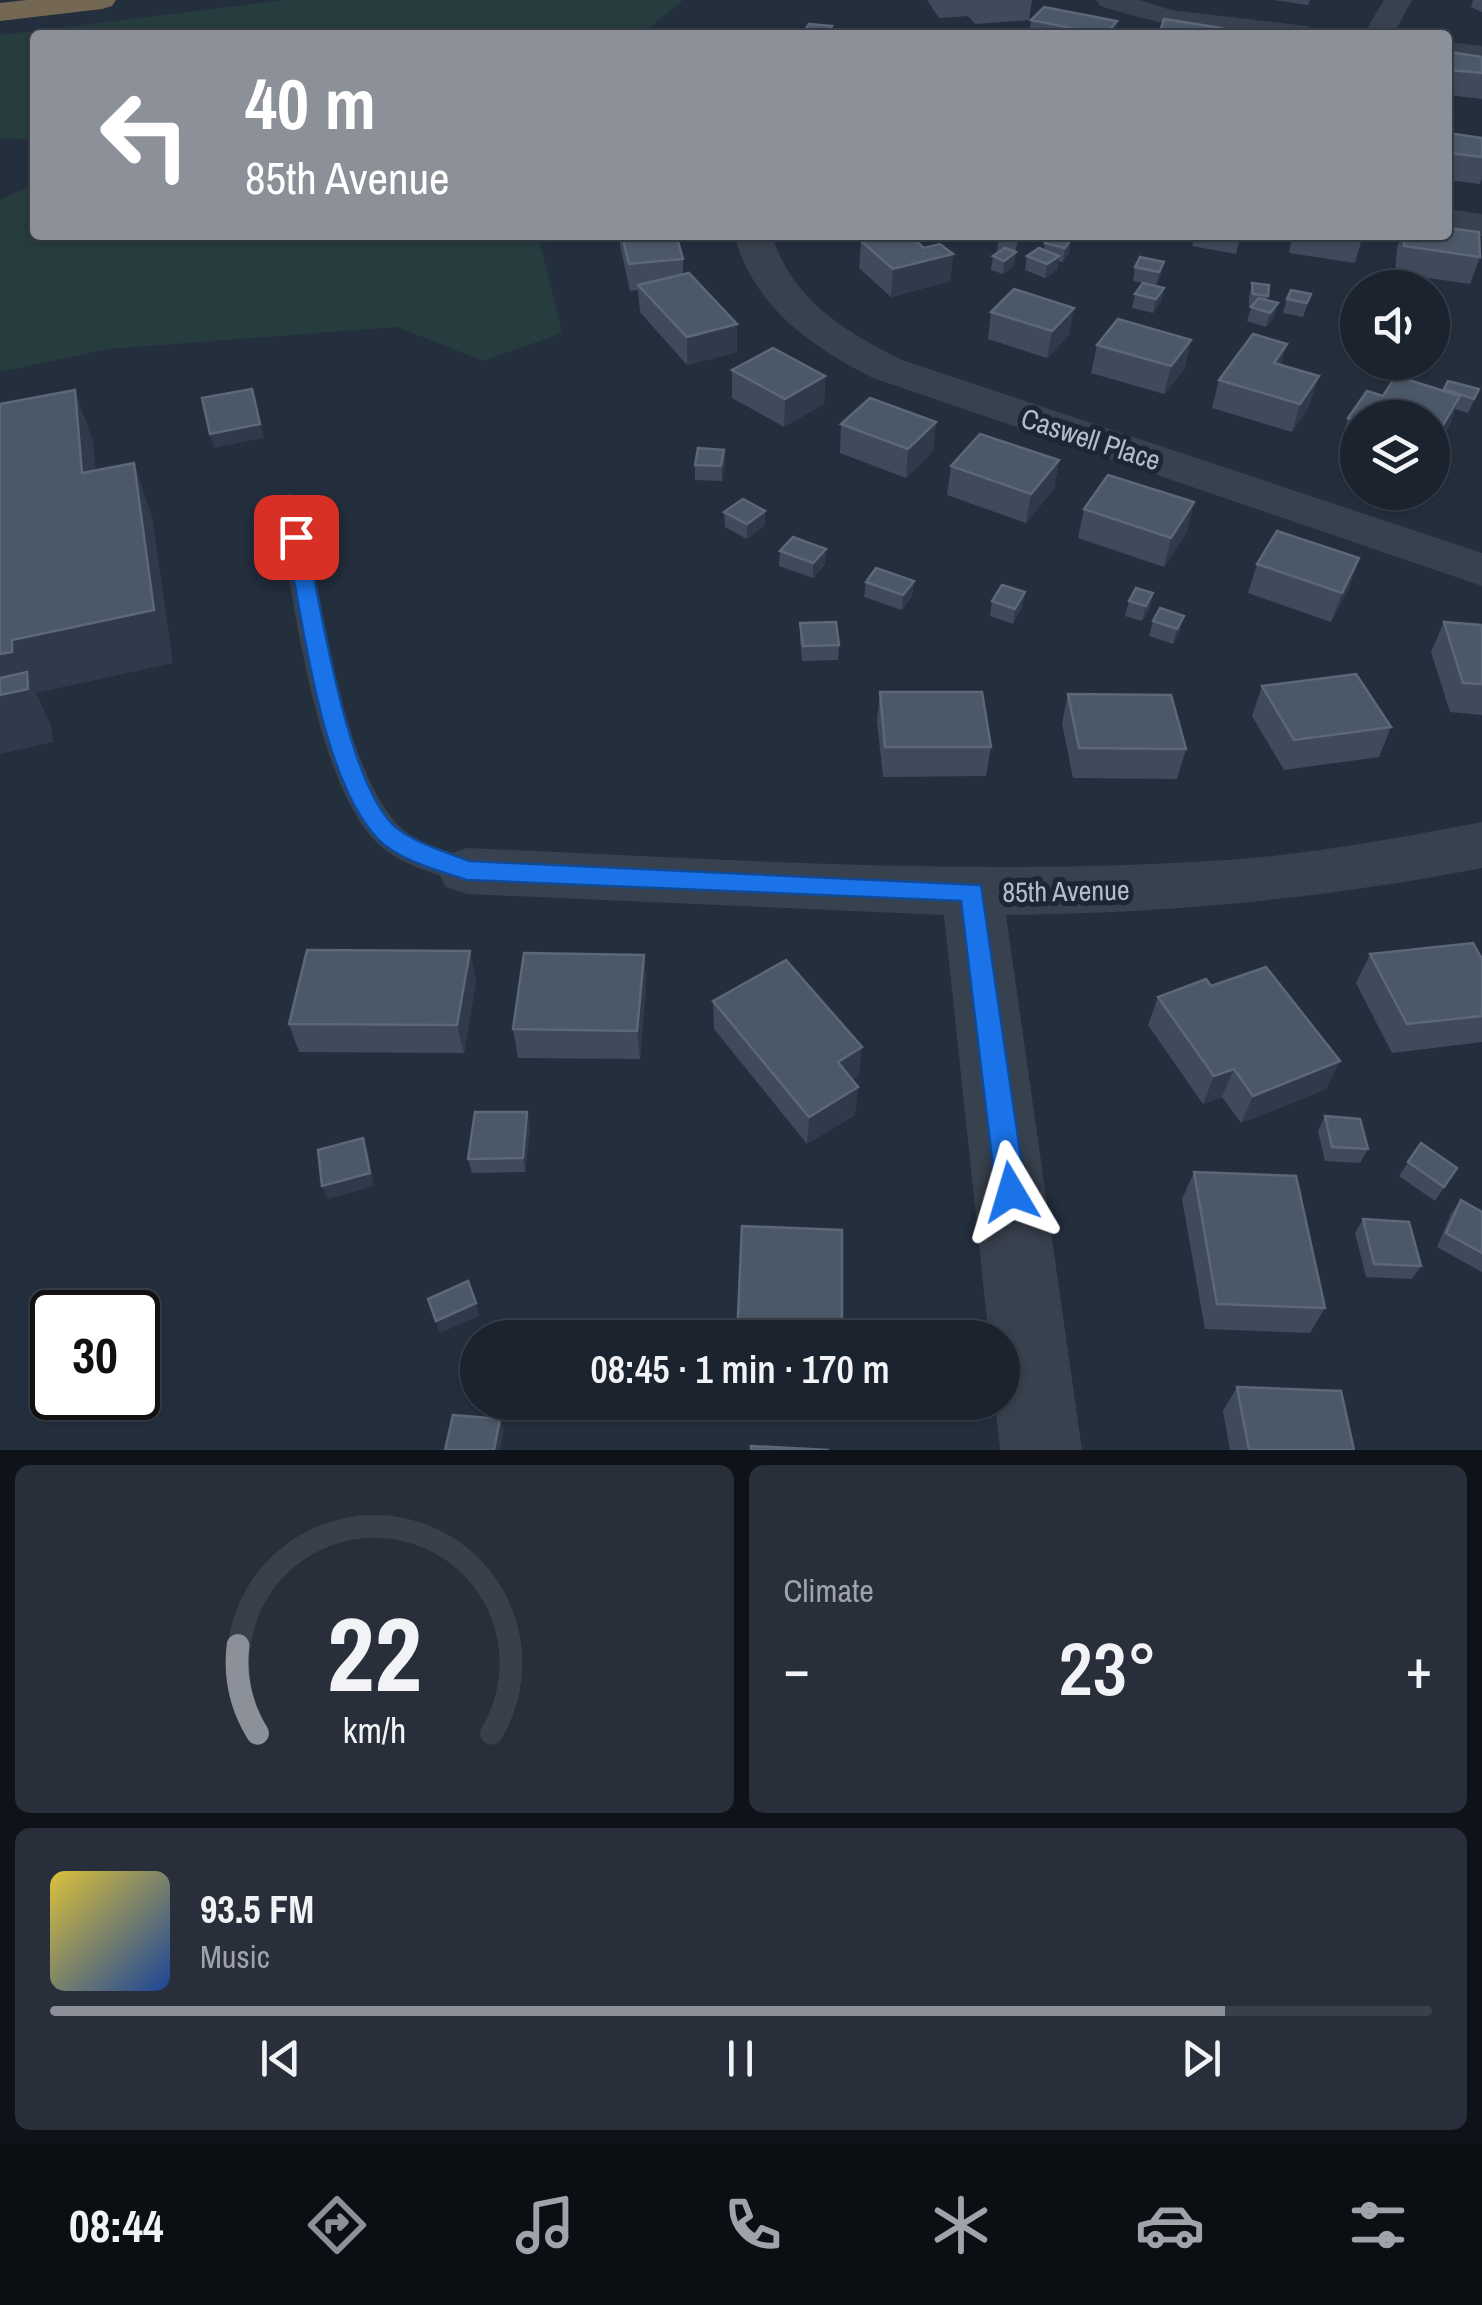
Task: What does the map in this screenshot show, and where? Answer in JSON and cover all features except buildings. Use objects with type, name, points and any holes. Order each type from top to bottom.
[{"type":"highway","points":[[0,12],[102,0]]},
{"type":"street","points":[[1110,0],[1168,18],[1265,30]]},
{"type":"street","points":[[1381,30],[1398,0]]},
{"type":"street","points":[[1452,52],[1482,56]]},
{"type":"street","points":[[1452,221],[1482,225]]},
{"type":"street","name":"Caswell Place","points":[[754,240],[766,274],[785,298],[831,338],[866,360],[912,380],[1482,570]]},
{"type":"street","name":"85th Avenue","points":[[467,871],[972,892],[1098,892],[1265,883],[1405,863],[1482,845]]},
{"type":"street","points":[[972,892],[1041,1450]]},
{"type":"lane","points":[[289,501],[334,716],[359,795],[387,834],[467,871]]},
{"type":"green space","points":[[287,0],[683,0],[646,30],[41,30]]},
{"type":"green space","points":[[30,31],[30,140],[0,138],[0,35]]},
{"type":"green space","points":[[30,186],[30,240],[539,240],[562,333],[483,361],[397,327],[108,349],[0,372],[0,200]]},
{"type":"route","points":[[296,537],[334,716],[359,795],[387,834],[421,853],[467,871],[972,892],[1011,1192]]}]
